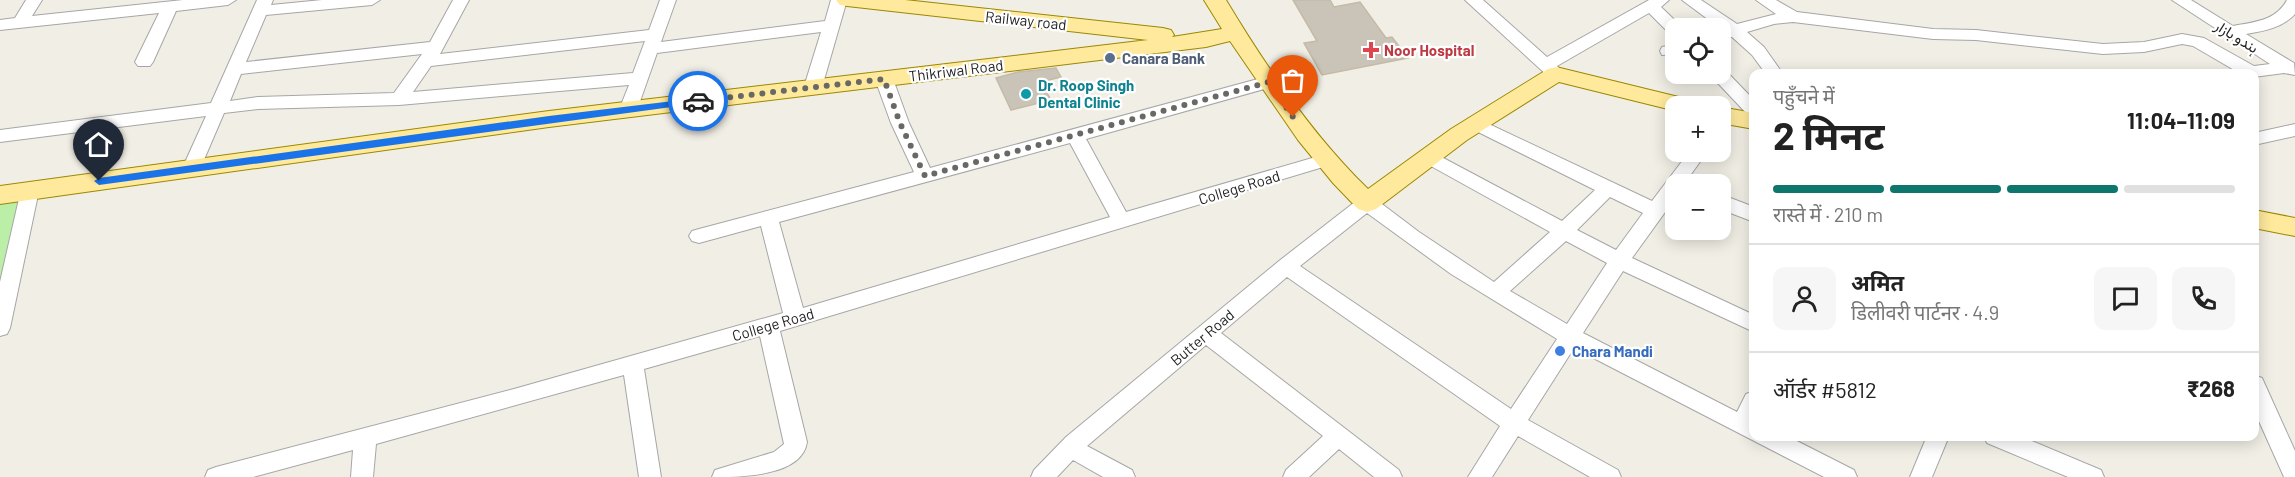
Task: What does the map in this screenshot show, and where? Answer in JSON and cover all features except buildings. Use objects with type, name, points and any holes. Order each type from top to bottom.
[{"type":"main road","name":"Railway road","points":[[847,0],[1206,39]]},
{"type":"main road","points":[[1215,0],[1235,33],[1326,160],[1367,203],[1426,156],[1552,69],[1665,100]]},
{"type":"main road","name":"Thikriwal Road","points":[[0,195],[628,110],[1206,39],[1235,33]]},
{"type":"main road","points":[[1731,118],[1749,120]]},
{"type":"main road","points":[[2259,220],[2295,227]]},
{"type":"street","points":[[20,23],[34,0]]},
{"type":"street","points":[[80,16],[90,0]]},
{"type":"street","points":[[0,25],[228,0]]},
{"type":"street","points":[[191,170],[263,6],[372,0]]},
{"type":"street","points":[[399,99],[436,47],[461,0]]},
{"type":"street","points":[[628,110],[668,0]]},
{"type":"street","points":[[813,87],[839,0]]},
{"type":"street","points":[[1473,0],[1552,69],[1656,3],[1667,18]]},
{"type":"street","points":[[1690,0],[1710,18]]},
{"type":"street","points":[[1764,0],[1793,17]]},
{"type":"street","name":"ہندو بازار","points":[[2180,0],[2291,70]]},
{"type":"street","points":[[2230,32],[2280,21],[2291,10],[2295,0]]},
{"type":"street","points":[[144,62],[170,6]]},
{"type":"street","points":[[1731,32],[1773,19],[1793,17],[1933,34],[1976,35],[2103,49],[2144,47],[2182,39],[2198,42],[2246,69]]},
{"type":"street","points":[[426,62],[832,25]]},
{"type":"street","points":[[1731,34],[1749,41],[1767,59],[1772,69]]},
{"type":"street","points":[[235,69],[436,47]]},
{"type":"street","points":[[2259,72],[2291,70]]},
{"type":"street","points":[[0,136],[218,107],[277,102],[399,99],[640,78]]},
{"type":"street","points":[[884,79],[900,123],[925,176]]},
{"type":"street","points":[[699,236],[1269,82]]},
{"type":"street","points":[[1728,84],[1749,106]]},
{"type":"street","points":[[1474,123],[1655,211]]},
{"type":"street","points":[[2259,138],[2295,130]]},
{"type":"street","points":[[1075,136],[1122,222]]},
{"type":"street","points":[[1426,156],[1619,261],[1749,322]]},
{"type":"street","name":"College Road","points":[[216,477],[768,326],[1326,160]]},
{"type":"street","points":[[1496,292],[1608,188]]},
{"type":"street","points":[[0,328],[30,190]]},
{"type":"street","points":[[1479,477],[1619,261],[1665,199]]},
{"type":"street","points":[[1367,203],[1424,246],[1570,336],[1748,428]]},
{"type":"street","name":"Butter Road","points":[[1042,477],[1070,448],[1206,333],[1286,266],[1367,203]]},
{"type":"street","points":[[1731,206],[1749,213]]},
{"type":"street","points":[[768,217],[795,318]]},
{"type":"street","points":[[1286,266],[1454,384],[1514,423],[1610,477]]},
{"type":"street","points":[[723,477],[782,459],[795,449],[796,442],[768,326]]},
{"type":"street","points":[[1206,333],[1391,477]]},
{"type":"street","points":[[633,364],[650,477]]},
{"type":"street","points":[[2259,395],[2295,477]]},
{"type":"street","points":[[1294,477],[1338,436]]},
{"type":"street","points":[[362,477],[365,437]]},
{"type":"street","points":[[1775,441],[1846,477]]},
{"type":"street","points":[[1921,477],[1936,441]]},
{"type":"street","points":[[2007,441],[2093,477]]},
{"type":"street","points":[[1070,448],[1124,477]]},
{"type":"green space","points":[[30,190],[0,328],[0,195]]},
{"type":"way so far","points":[[698,101],[884,79],[893,107],[925,176],[1269,82],[1293,117]]},
{"type":"place","name":"Noor Hospital","points":[[1371,50]]},
{"type":"place","name":"Canara Bank","points":[[1110,58]]},
{"type":"place","name":"Dr. Roop Singh Dental Clinic","points":[[1026,94]]},
{"type":"place","name":"Chara Mandi","points":[[1560,351]]},
{"type":"route","points":[[99,181],[549,119],[698,101]]}]
